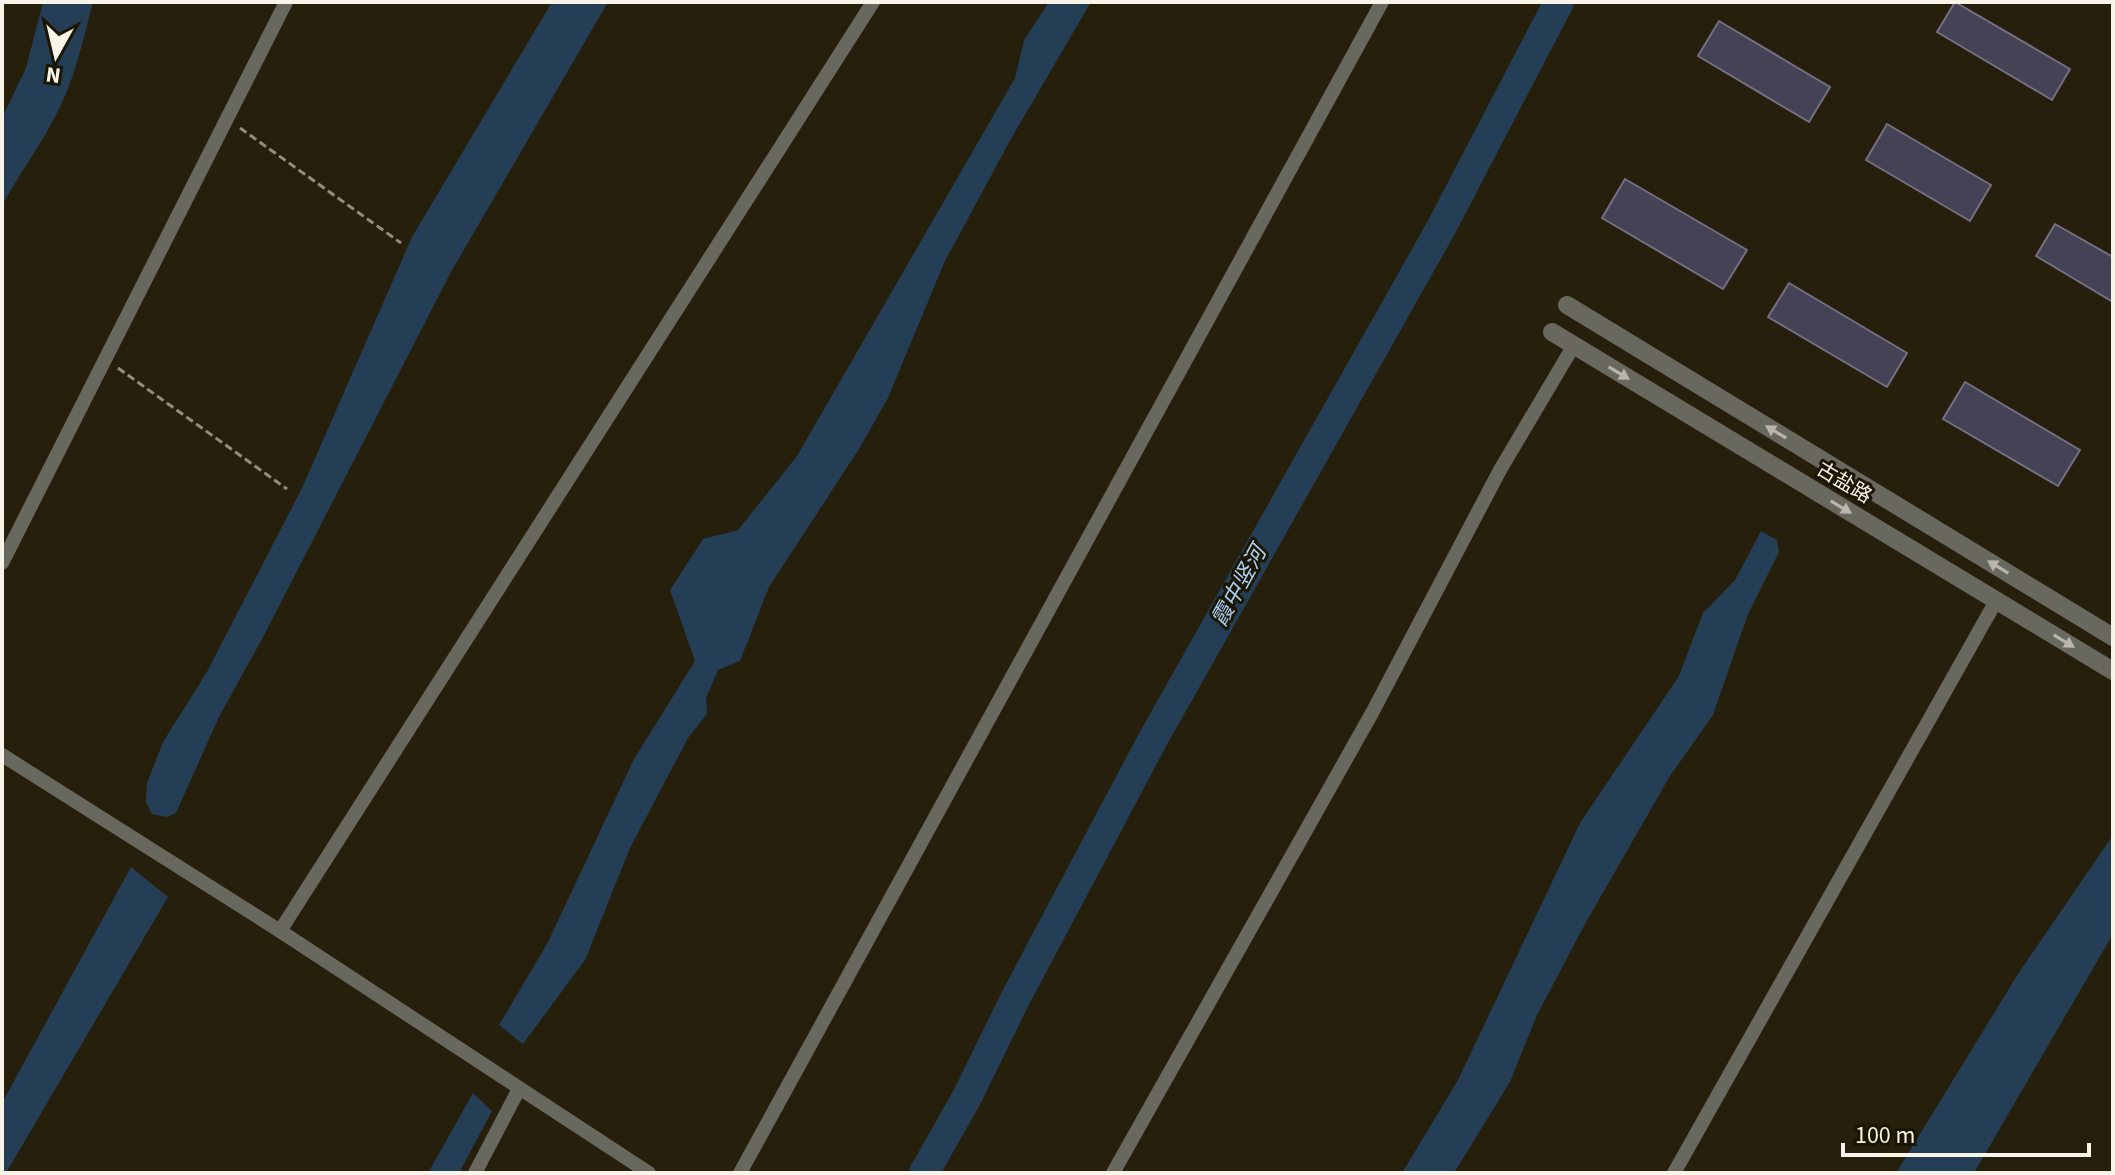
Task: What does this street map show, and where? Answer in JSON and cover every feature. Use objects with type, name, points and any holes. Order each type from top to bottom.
[{"type":"street","points":[[2,563],[286,2]]},
{"type":"street","points":[[280,931],[873,2]]},
{"type":"street","points":[[740,1173],[1382,2]]},
{"type":"street","name":"古盐路","points":[[1567,305],[2113,637]]},
{"type":"street","name":"古盐路","points":[[1552,332],[2113,671]]},
{"type":"street","points":[[1113,1173],[1372,713],[1500,470],[1574,345]]},
{"type":"street","points":[[1674,1173],[1996,601]]},
{"type":"street","points":[[2,755],[280,931],[649,1173]]},
{"type":"street","points":[[475,1173],[519,1089]]},
{"type":"path","points":[[227,118],[401,243]]},
{"type":"path","points":[[105,359],[287,489]]},
{"type":"water","points":[[43,2],[93,2],[63,101],[2,206],[2,118],[26,68]]},
{"type":"water","points":[[552,2],[608,2],[451,272],[219,717],[176,813],[166,817],[152,814],[146,802],[147,783],[163,742],[208,670],[302,488],[412,237]]},
{"type":"water","points":[[1049,2],[1091,2],[1012,137],[944,263],[888,398],[859,449],[769,587],[740,661],[718,670],[706,698],[707,714],[688,738],[630,848],[585,960],[523,1044],[499,1025],[547,944],[634,759],[695,661],[670,590],[703,539],[738,530],[797,456],[1015,78],[1024,40]]},
{"type":"water","points":[[1761,531],[1777,540],[1779,552],[1748,614],[1713,715],[1670,776],[1585,924],[1537,1015],[1510,1082],[1454,1173],[1402,1173],[1458,1080],[1580,823],[1679,676],[1703,613],[1735,580]]},
{"type":"water","points":[[2113,835],[2113,934],[1974,1173],[1896,1173],[2018,974]]},
{"type":"water","points":[[131,867],[168,897],[6,1173],[2,1173],[2,1103]]},
{"type":"water","points":[[473,1093],[492,1111],[459,1173],[428,1173]]},
{"type":"building","points":[[1955,2],[2070,69],[2052,100],[1937,32]]},
{"type":"building","points":[[1719,21],[1830,87],[1809,122],[1698,56]]},
{"type":"building","points":[[1887,124],[1991,185],[1970,221],[1866,160]]},
{"type":"building","points":[[1625,179],[1747,250],[1723,289],[1602,218]]},
{"type":"building","points":[[2055,224],[2113,257],[2113,302],[2036,256]]},
{"type":"building","points":[[1789,283],[1907,353],[1887,387],[1768,317]]},
{"type":"building","points":[[1965,382],[2080,450],[2058,486],[1943,419]]},
{"type":"waterway","name":"霞中竖河","points":[[924,1173],[967,1097],[1015,999],[1153,739],[1441,228],[1559,2]]}]
